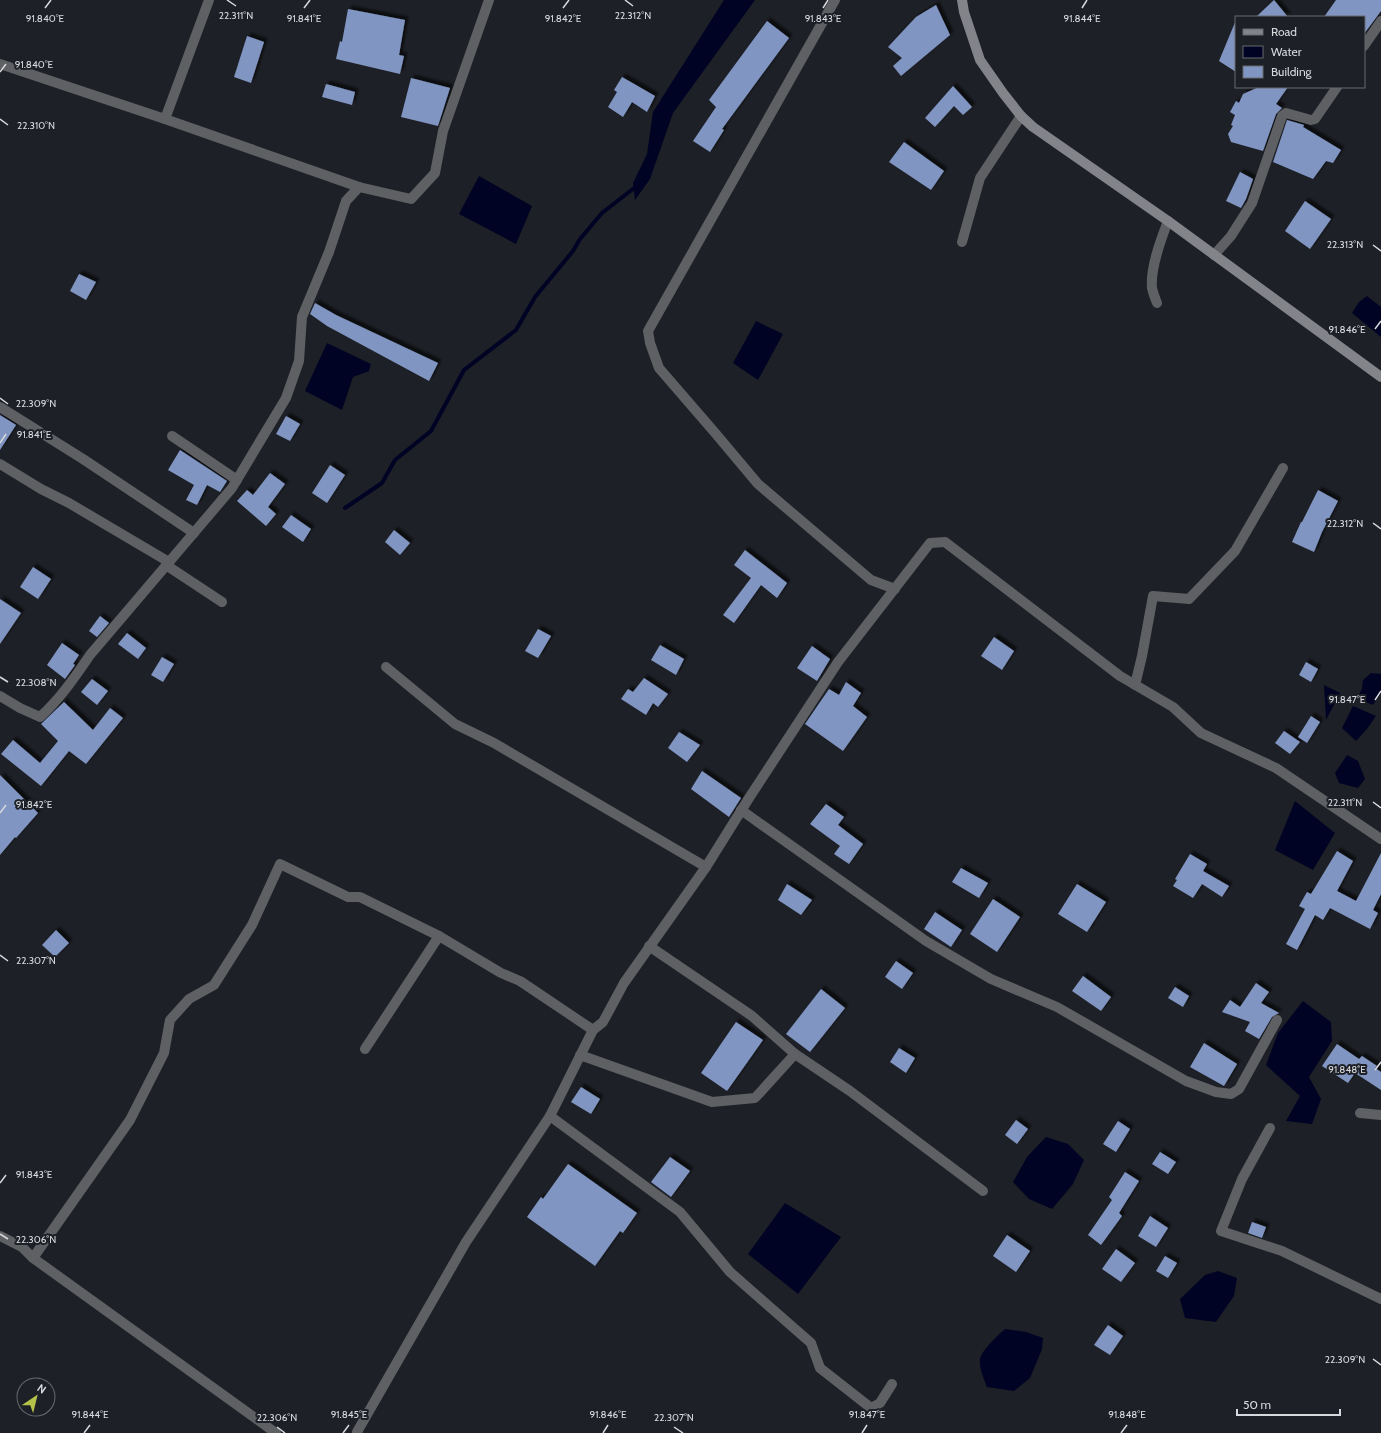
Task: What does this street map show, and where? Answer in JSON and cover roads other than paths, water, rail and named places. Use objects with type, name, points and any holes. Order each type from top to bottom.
[{"type":"main road","points":[[962,0],[964,12],[980,60],[1002,93],[1021,116],[1033,127],[1168,221],[1381,377]]},
{"type":"street","points":[[165,119],[209,0]]},
{"type":"street","points":[[0,64],[165,119],[359,187],[411,199],[435,173],[443,131],[489,0]]},
{"type":"street","points":[[835,0],[648,331],[650,343],[659,368],[758,484],[871,580],[895,589]]},
{"type":"street","points":[[1365,45],[1381,21]]},
{"type":"street","points":[[1214,255],[1231,236],[1252,203],[1282,116],[1286,113],[1311,120],[1316,119],[1336,88]]},
{"type":"street","points":[[962,242],[980,178],[1021,116]]},
{"type":"street","points":[[0,696],[20,708],[40,717],[52,706],[90,655],[232,488],[286,398],[300,361],[302,317],[329,252],[346,201],[359,187]]},
{"type":"street","points":[[1157,303],[1152,288],[1153,272],[1158,246],[1168,221]]},
{"type":"street","points":[[0,407],[83,459],[194,533]]},
{"type":"street","points":[[172,436],[237,480]]},
{"type":"street","points":[[0,464],[41,489],[69,503],[167,564],[222,602]]},
{"type":"street","points":[[1135,685],[1153,596],[1189,599],[1235,551],[1283,468]]},
{"type":"street","points":[[357,1433],[466,1242],[550,1116],[593,1030],[602,1022],[624,983],[706,868],[741,810],[838,662],[930,543],[945,542],[1120,676],[1173,707],[1201,733],[1276,768],[1381,839]]},
{"type":"street","points":[[386,666],[455,724],[501,747],[706,868]]},
{"type":"street","points":[[741,810],[926,941],[991,979],[1057,1007],[1186,1081],[1216,1092],[1231,1094],[1239,1088],[1277,1020]]},
{"type":"street","points":[[33,1258],[130,1120],[164,1053],[170,1020],[189,998],[214,984],[252,925],[280,864],[348,897],[360,897],[439,936],[501,973],[520,982],[593,1030]]},
{"type":"street","points":[[365,1049],[439,936]]},
{"type":"street","points":[[650,946],[752,1016],[795,1054],[850,1091],[982,1191]]},
{"type":"street","points":[[580,1056],[712,1102],[755,1098],[795,1054]]},
{"type":"street","points":[[1360,1113],[1381,1115]]},
{"type":"street","points":[[550,1116],[680,1212],[730,1272],[811,1343],[820,1368],[848,1390],[871,1408],[880,1403],[892,1384]]},
{"type":"street","points":[[1270,1128],[1242,1179],[1221,1231],[1282,1251],[1381,1299]]},
{"type":"street","points":[[0,1236],[22,1248],[33,1258],[276,1433]]},
{"type":"water","points":[[724,0],[755,0],[673,113],[650,179],[635,200],[633,183],[647,154],[653,112]]},
{"type":"water","points":[[479,176],[532,206],[516,244],[459,214]]},
{"type":"water","points":[[1367,296],[1381,307],[1381,337],[1352,313],[1359,302]]},
{"type":"water","points":[[756,321],[783,334],[758,380],[733,363]]},
{"type":"water","points":[[327,343],[371,364],[369,371],[353,377],[342,410],[305,391]]},
{"type":"water","points":[[1371,673],[1381,674],[1381,693],[1373,705],[1357,698],[1362,689],[1363,680]]},
{"type":"water","points":[[1324,685],[1340,693],[1326,720]]},
{"type":"water","points":[[1353,706],[1376,716],[1356,741],[1342,728]]},
{"type":"water","points":[[1347,755],[1358,761],[1365,779],[1358,788],[1339,783],[1335,773]]},
{"type":"water","points":[[1295,801],[1335,833],[1313,870],[1275,850]]},
{"type":"water","points":[[1303,1001],[1331,1022],[1332,1041],[1309,1077],[1321,1099],[1312,1124],[1286,1121],[1300,1096],[1266,1065],[1278,1033]]},
{"type":"water","points":[[1046,1137],[1068,1144],[1084,1160],[1073,1184],[1052,1209],[1029,1199],[1013,1182],[1027,1157]]},
{"type":"water","points":[[785,1203],[841,1237],[798,1294],[748,1254]]},
{"type":"water","points":[[1218,1271],[1237,1278],[1234,1296],[1216,1322],[1185,1318],[1180,1299],[1205,1275]]},
{"type":"water","points":[[1005,1329],[1026,1332],[1043,1338],[1042,1349],[1030,1378],[1014,1391],[987,1387],[980,1366],[981,1355]]},
{"type":"waterway","points":[[345,508],[382,483],[395,460],[431,431],[464,370],[516,330],[535,297],[573,251],[580,239],[602,213],[638,185]]}]
